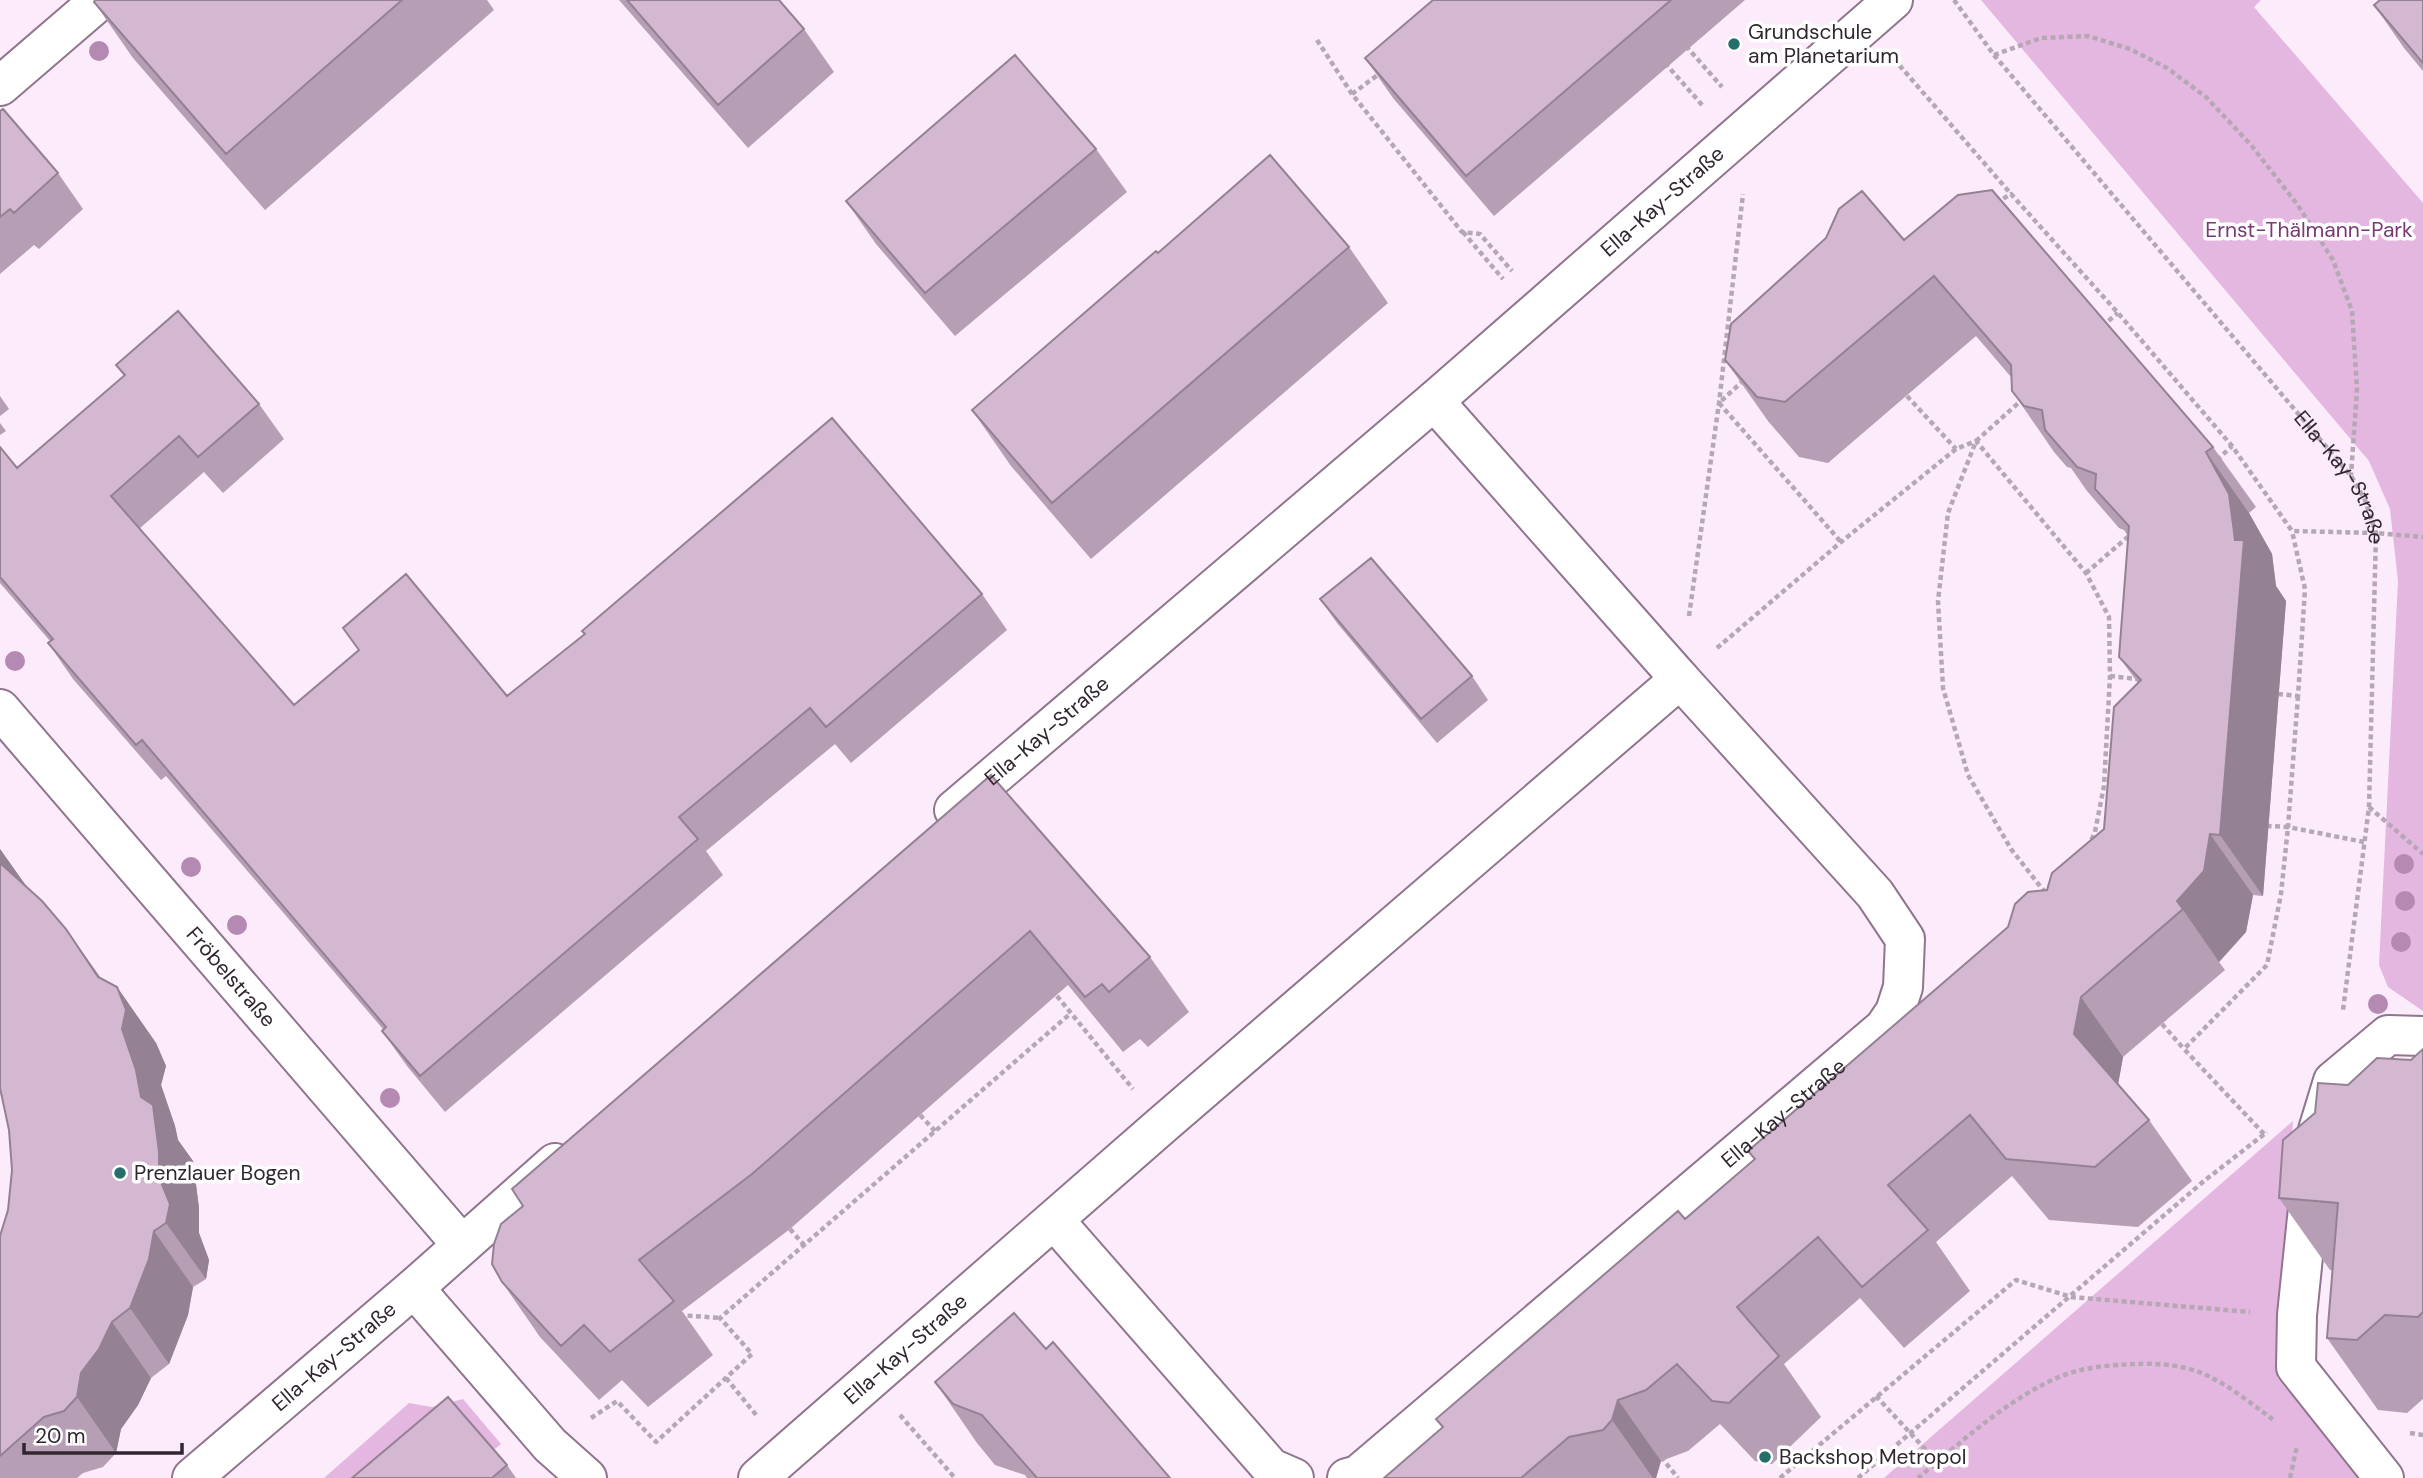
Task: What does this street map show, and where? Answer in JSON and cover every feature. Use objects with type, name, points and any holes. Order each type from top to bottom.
[{"type":"street","points":[[0,86],[100,0]]},
{"type":"street","name":"Ella-Kay-Straße","points":[[932,829],[1434,401],[1893,0]]},
{"type":"street","name":"Ella-Kay-Straße","points":[[1347,1478],[1358,1475],[1884,1028],[1895,1012],[1903,987],[1905,939],[1875,894],[1434,401]]},
{"type":"street","name":"Ella-Kay-Straße","points":[[758,1478],[1162,1125],[1680,679]]},
{"type":"street","name":"Fröbelstraße","points":[[0,709],[462,1244]]},
{"type":"street","points":[[2384,1478],[2296,1367],[2297,1315],[2315,1140],[2333,1081],[2388,1035],[2423,1036]]},
{"type":"street","name":"Ella-Kay-Straße","points":[[192,1478],[414,1288],[577,1143]]},
{"type":"street","points":[[1054,1220],[1270,1468],[1294,1478]]},
{"type":"street","name":"Ella-Kay-Straße","points":[[414,1288],[550,1445],[587,1478]]},
{"type":"path","name":"Ella-Kay-Straße","points":[[1954,0],[1994,55],[2351,476],[2365,500],[2376,533],[2369,807],[2333,1081]]},
{"type":"path","points":[[1863,24],[2232,446],[2292,531],[2305,589],[2288,827],[2281,894],[2267,965],[2184,1049]]},
{"type":"path","points":[[1994,55],[2041,38],[2088,36],[2130,49],[2167,68],[2206,97],[2252,145],[2297,204],[2333,260],[2352,311],[2357,390],[2351,476]]},
{"type":"path","points":[[1680,38],[1730,96]]},
{"type":"path","points":[[1317,40],[1352,94],[1462,232],[1505,281]]},
{"type":"path","points":[[1661,58],[1695,97]]},
{"type":"path","points":[[1352,94],[1384,71]]},
{"type":"path","points":[[1680,679],[1719,403],[1747,161],[1731,139]]},
{"type":"path","points":[[1989,207],[2011,194]]},
{"type":"path","points":[[1462,232],[1480,233]]},
{"type":"path","points":[[2101,328],[2118,313]]},
{"type":"path","points":[[1719,403],[1750,375]]},
{"type":"path","points":[[1680,679],[1841,542],[1956,449],[1976,441],[2027,395]]},
{"type":"path","points":[[1907,396],[1956,449]]},
{"type":"path","points":[[1719,403],[1841,542]]},
{"type":"path","points":[[1976,441],[2086,573],[2109,617],[2110,676],[2104,786],[2095,832],[2085,855]]},
{"type":"path","points":[[1976,441],[1948,513],[1938,601],[1943,688],[1968,775],[2011,849],[2051,900]]},
{"type":"path","points":[[2216,461],[2232,446]]},
{"type":"path","points":[[2292,531],[2423,537]]},
{"type":"path","points":[[2086,573],[2131,534]]},
{"type":"path","points":[[2110,676],[2138,679]]},
{"type":"path","points":[[2278,694],[2298,696]]},
{"type":"path","points":[[2369,807],[2423,854]]},
{"type":"path","points":[[2268,826],[2288,827],[2365,842]]},
{"type":"path","points":[[1056,996],[1162,1125]]},
{"type":"path","points":[[720,1318],[1071,1013]]},
{"type":"path","points":[[2162,1024],[2264,1134]]},
{"type":"path","points":[[920,1115],[935,1131]]},
{"type":"path","points":[[1857,1478],[2204,1181],[2274,1126]]},
{"type":"path","points":[[790,1229],[804,1245]]},
{"type":"path","points":[[1780,1478],[2016,1280],[2071,1297],[2225,1310]]},
{"type":"path","points":[[550,1445],[617,1401],[656,1441],[752,1354],[720,1318],[677,1314]]},
{"type":"path","points":[[1918,1478],[1990,1420],[2040,1385],[2076,1371],[2149,1363],[2185,1367],[2224,1386],[2278,1423]]},
{"type":"path","points":[[870,1380],[955,1478]]},
{"type":"path","points":[[1876,1396],[1937,1462]]},
{"type":"path","points":[[2290,1478],[2299,1438],[2342,1428]]},
{"type":"path","points":[[1661,1456],[1678,1478]]},
{"type":"path","points":[[946,1478],[948,1470]]},
{"type":"green space","name":"Ernst-Thälmann-Park","points":[[1981,0],[2261,0],[2254,7],[2423,203],[2423,1011],[2388,987],[2379,965],[2398,581],[2390,509],[2369,461]]},
{"type":"green space","points":[[2293,1121],[2277,1377],[2360,1478],[1884,1478]]},
{"type":"green space","points":[[463,1399],[501,1444],[460,1478],[324,1478],[409,1403],[432,1407]]},
{"type":"building","points":[[95,0],[402,0],[226,154]]},
{"type":"building","points":[[627,0],[779,0],[804,29],[718,105]]},
{"type":"building","points":[[1433,0],[1671,0],[1466,176],[1365,58]]},
{"type":"building","points":[[2380,0],[2423,0],[2423,63],[2374,5]]},
{"type":"building","points":[[1015,55],[1096,149],[925,293],[846,201]]},
{"type":"building","points":[[3,109],[58,173],[14,213],[10,209],[0,217],[0,111]]},
{"type":"building","points":[[1270,155],[1349,247],[1052,503],[972,410]]},
{"type":"building","points":[[1992,190],[2213,447],[2206,452],[2229,494],[2235,540],[2244,540],[2220,835],[2210,834],[2204,871],[2177,901],[2183,909],[2081,997],[2074,1034],[2149,1120],[2095,1167],[2006,1159],[1970,1115],[1888,1185],[1928,1230],[1862,1287],[1818,1237],[1737,1307],[1779,1356],[1729,1403],[1712,1401],[1677,1364],[1646,1390],[1618,1400],[1612,1420],[1603,1430],[1569,1437],[1521,1478],[1384,1478],[1443,1427],[1436,1419],[1678,1211],[1685,1219],[1755,1159],[1748,1151],[2008,927],[2015,904],[2028,892],[2047,890],[2052,873],[2104,829],[2114,707],[2141,680],[2119,657],[2129,526],[2095,489],[2096,474],[2077,467],[2045,430],[2042,410],[2024,406],[2012,391],[2011,365],[1934,276],[1785,402],[1757,397],[1725,360],[1731,324],[1826,238],[1839,209],[1862,191],[1904,240],[1958,195]]},
{"type":"building","points":[[178,311],[259,404],[198,457],[179,436],[111,496],[294,705],[359,650],[343,628],[406,574],[507,696],[585,634],[582,631],[832,418],[982,594],[826,727],[810,708],[679,817],[698,839],[420,1076],[382,1031],[386,1027],[142,740],[136,745],[48,643],[53,639],[0,577],[0,447],[17,468],[125,375],[116,365]]},
{"type":"building","points":[[1371,558],[1472,676],[1421,719],[1320,599]]},
{"type":"building","points":[[991,775],[1150,957],[1109,992],[1102,984],[1085,997],[1030,931],[752,1174],[639,1260],[674,1301],[610,1352],[584,1325],[561,1346],[502,1282],[492,1264],[494,1244],[501,1224],[523,1206],[512,1189]]},
{"type":"building","name":"Prenzlauer Bogen","points":[[0,863],[42,901],[66,929],[98,977],[117,987],[126,1010],[122,1029],[136,1070],[141,1097],[153,1105],[159,1177],[170,1204],[166,1223],[154,1231],[149,1259],[130,1308],[112,1322],[99,1349],[81,1373],[77,1397],[64,1411],[44,1417],[0,1456],[0,1236],[8,1210],[12,1170],[9,1130],[0,1088]]},
{"type":"building","points":[[2423,1049],[2423,1312],[2418,1317],[2385,1315],[2357,1340],[2327,1338],[2338,1203],[2279,1198],[2283,1140],[2315,1113],[2318,1083],[2348,1085],[2377,1058],[2411,1060]]},
{"type":"building","points":[[1014,1313],[1046,1349],[1053,1342],[1170,1478],[1037,1478],[982,1415],[953,1404],[935,1382]]},
{"type":"building","points":[[448,1397],[507,1465],[492,1478],[352,1478]]},
{"type":"place","name":"Grundschule am Planetarium","points":[[1734,44]]},
{"type":"place","name":"Prenzlauer Bogen","points":[[120,1173]]},
{"type":"place","name":"Backshop Metropol","points":[[1765,1457]]}]
